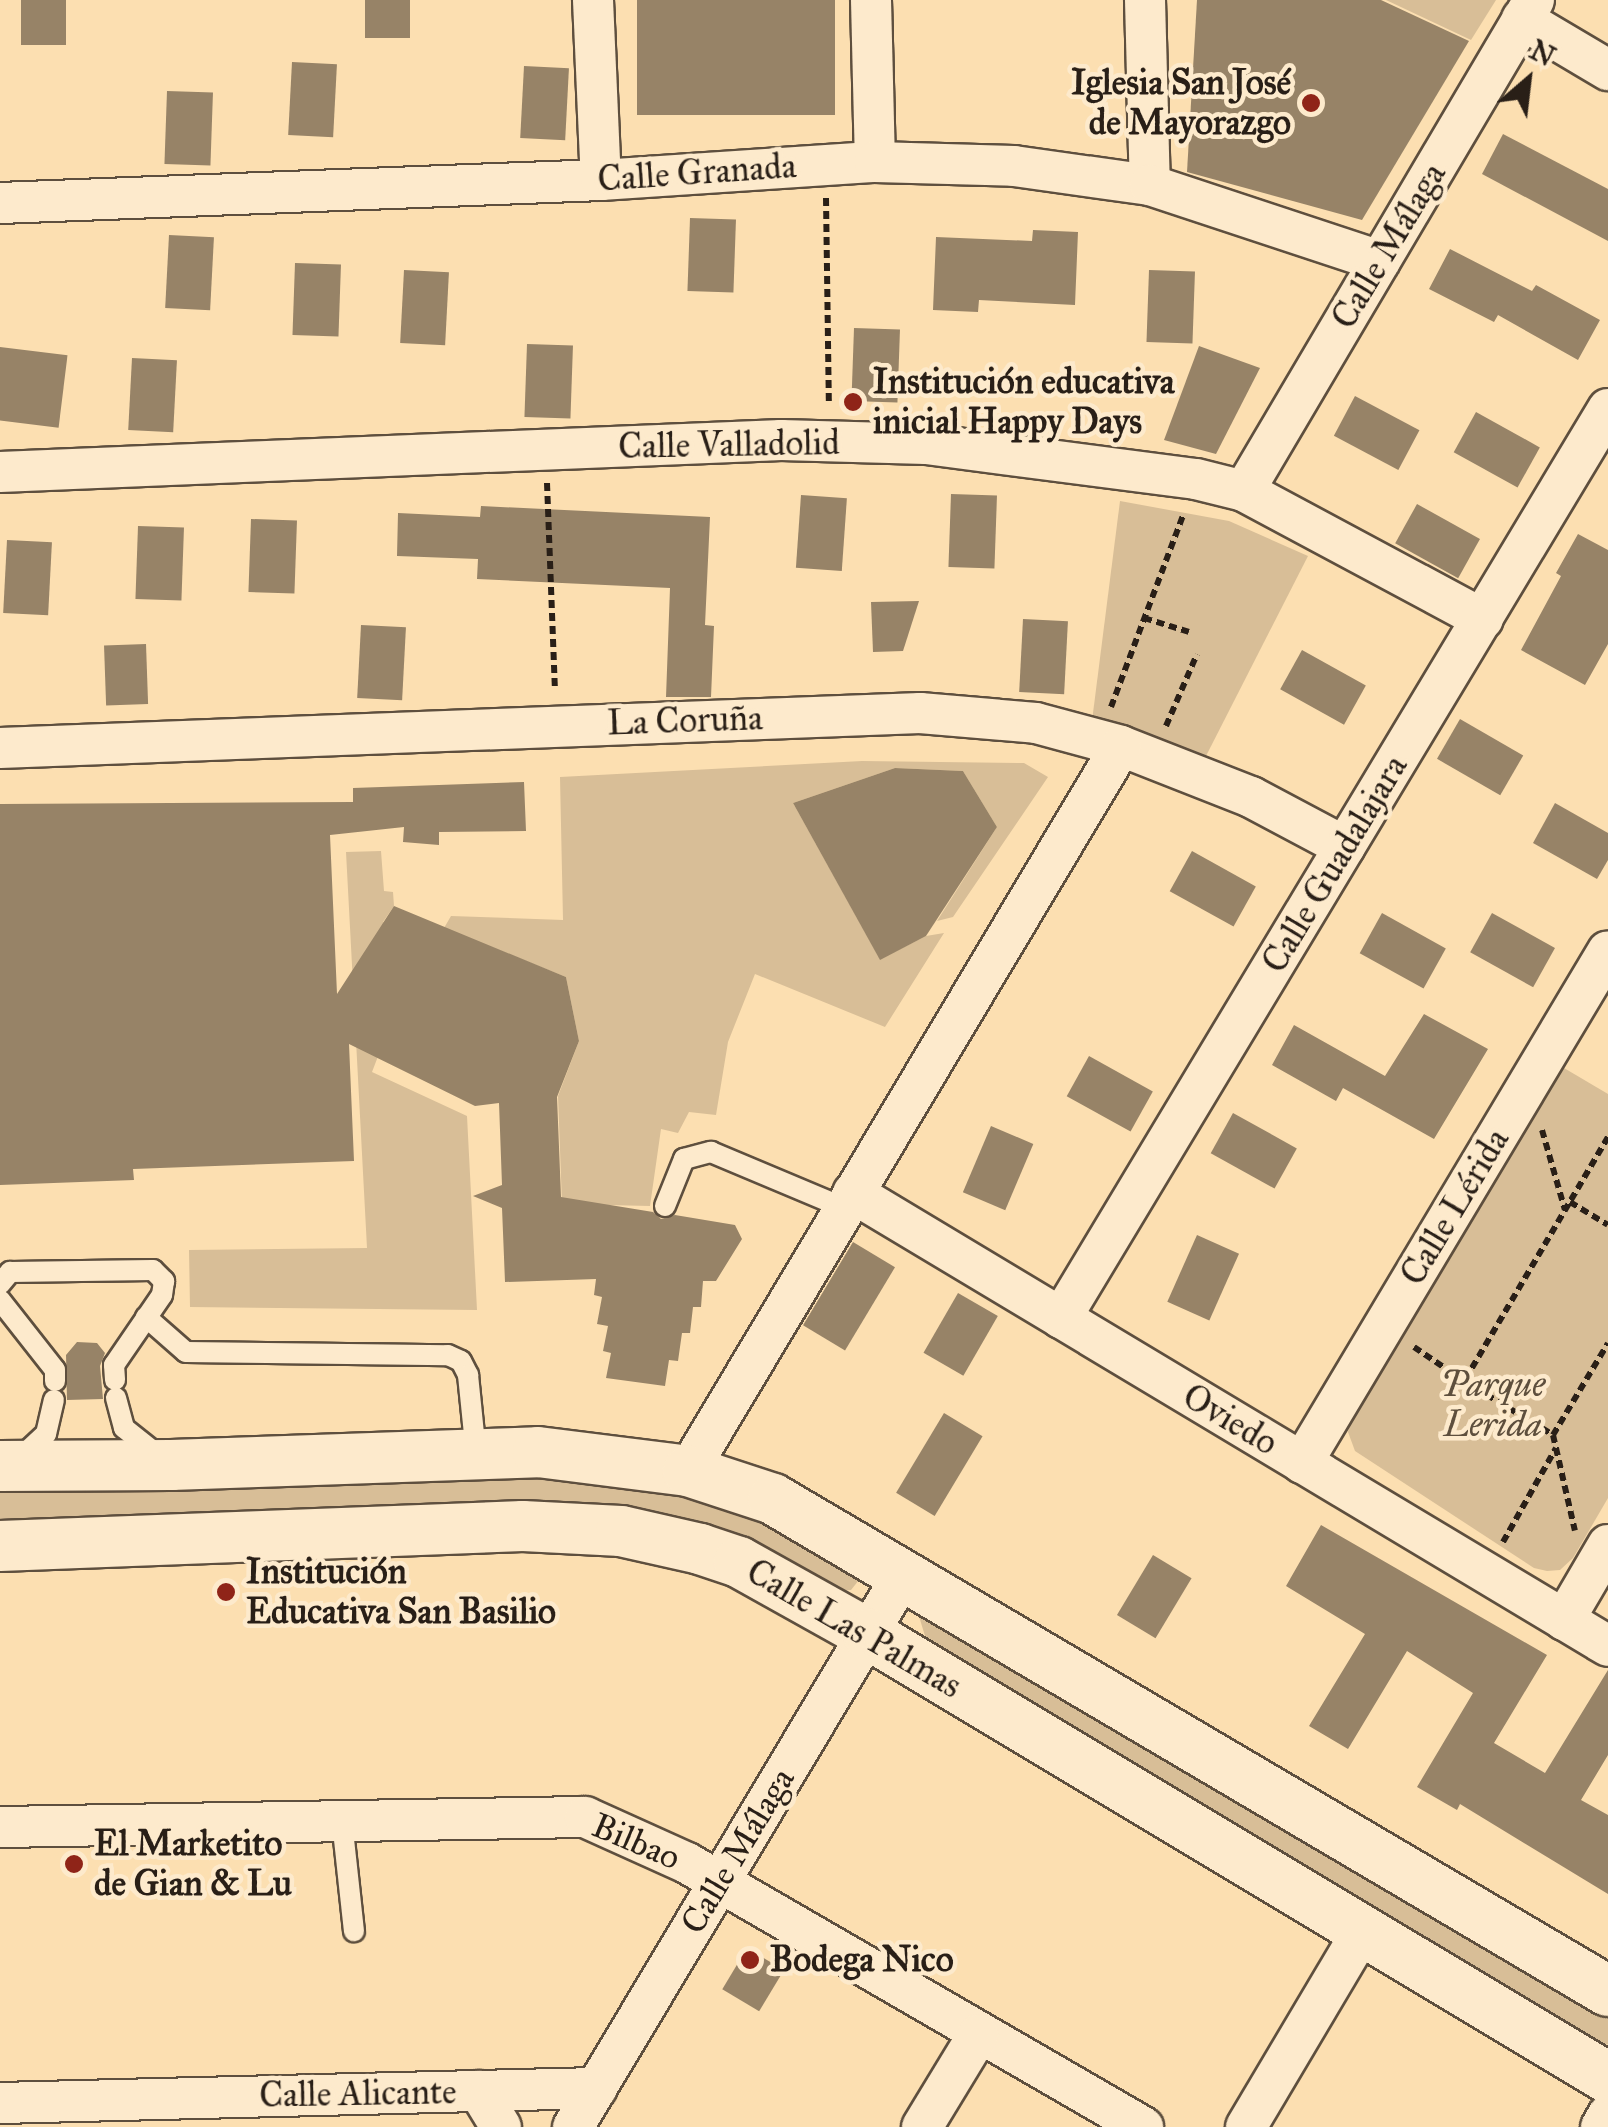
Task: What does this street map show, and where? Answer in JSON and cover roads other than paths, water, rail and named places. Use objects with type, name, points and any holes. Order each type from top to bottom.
[{"type":"street","points":[[593,0],[601,180]]},
{"type":"street","points":[[871,0],[875,162]]},
{"type":"street","points":[[1144,0],[1150,185]]},
{"type":"street","points":[[1528,10],[1608,70]]},
{"type":"street","name":"Calle Málaga","points":[[1244,491],[1528,10]]},
{"type":"street","name":"Calle Granada","points":[[0,203],[601,180],[875,162],[1014,166],[1150,185],[1380,261]]},
{"type":"street","name":"Calle Guadalajara","points":[[1062,1318],[1608,409]]},
{"type":"street","name":"Calle Valladolid","points":[[0,472],[546,450],[829,442],[926,444],[1196,479],[1244,491],[1482,618]]},
{"type":"street","name":"La Coruña","points":[[0,748],[920,713],[1036,723],[1109,743],[1251,797],[1345,847]]},
{"type":"street","points":[[688,1471],[848,1201],[1109,743]]},
{"type":"street","name":"Calle Lérida","points":[[1302,1463],[1608,950]]},
{"type":"street","name":"Oviedo","points":[[848,1201],[1062,1318],[1608,1646]]},
{"type":"street","name":"Calle Las Palmas","points":[[2,1466],[171,1465],[538,1452],[688,1471],[773,1499],[1608,1991]]},
{"type":"street","name":"Calle Las Palmas","points":[[0,1546],[523,1526],[620,1532],[739,1562],[868,1634],[1608,2078]]},
{"type":"street","points":[[1564,1620],[1608,1545]]},
{"type":"street","name":"Calle Málaga","points":[[573,2127],[903,1575]]},
{"type":"street","name":"Bilbao","points":[[0,1826],[585,1816],[642,1839],[720,1881],[978,2035],[1142,2127]]},
{"type":"street","points":[[1246,2127],[1362,1932]]},
{"type":"street","points":[[922,2127],[978,2035]]},
{"type":"street","name":"Calle Alicante","points":[[0,2103],[596,2088]]},
{"type":"street","points":[[480,2091],[502,2127]]},
{"type":"street","points":[[1601,2127],[1608,2115]]},
{"type":"lane","points":[[665,1206],[684,1160],[711,1152],[848,1201]]},
{"type":"lane","points":[[0,1284],[10,1272],[153,1270],[164,1281],[162,1295],[114,1366],[124,1428],[171,1465]]},
{"type":"lane","points":[[0,1300],[56,1370],[46,1434],[30,1451],[2,1466]]},
{"type":"lane","points":[[146,1317],[176,1348],[186,1352],[448,1355],[460,1360],[468,1376],[476,1454]]},
{"type":"lane","points":[[342,1821],[354,1931]]},
{"type":"place","name":"Iglesia San José de Mayorazgo","points":[[1311,103]]},
{"type":"place","name":"Institución educativa inicial Happy Days","points":[[853,402]]},
{"type":"place","name":"Institución Educativa San Basilio","points":[[226,1592]]},
{"type":"place","name":"El Marketito de Gian & Lu","points":[[74,1864]]},
{"type":"place","name":"Bodega Nico","points":[[750,1960]]},
{"type":"park label","name":"Parque Lerida","points":[[1493,1405]]}]
